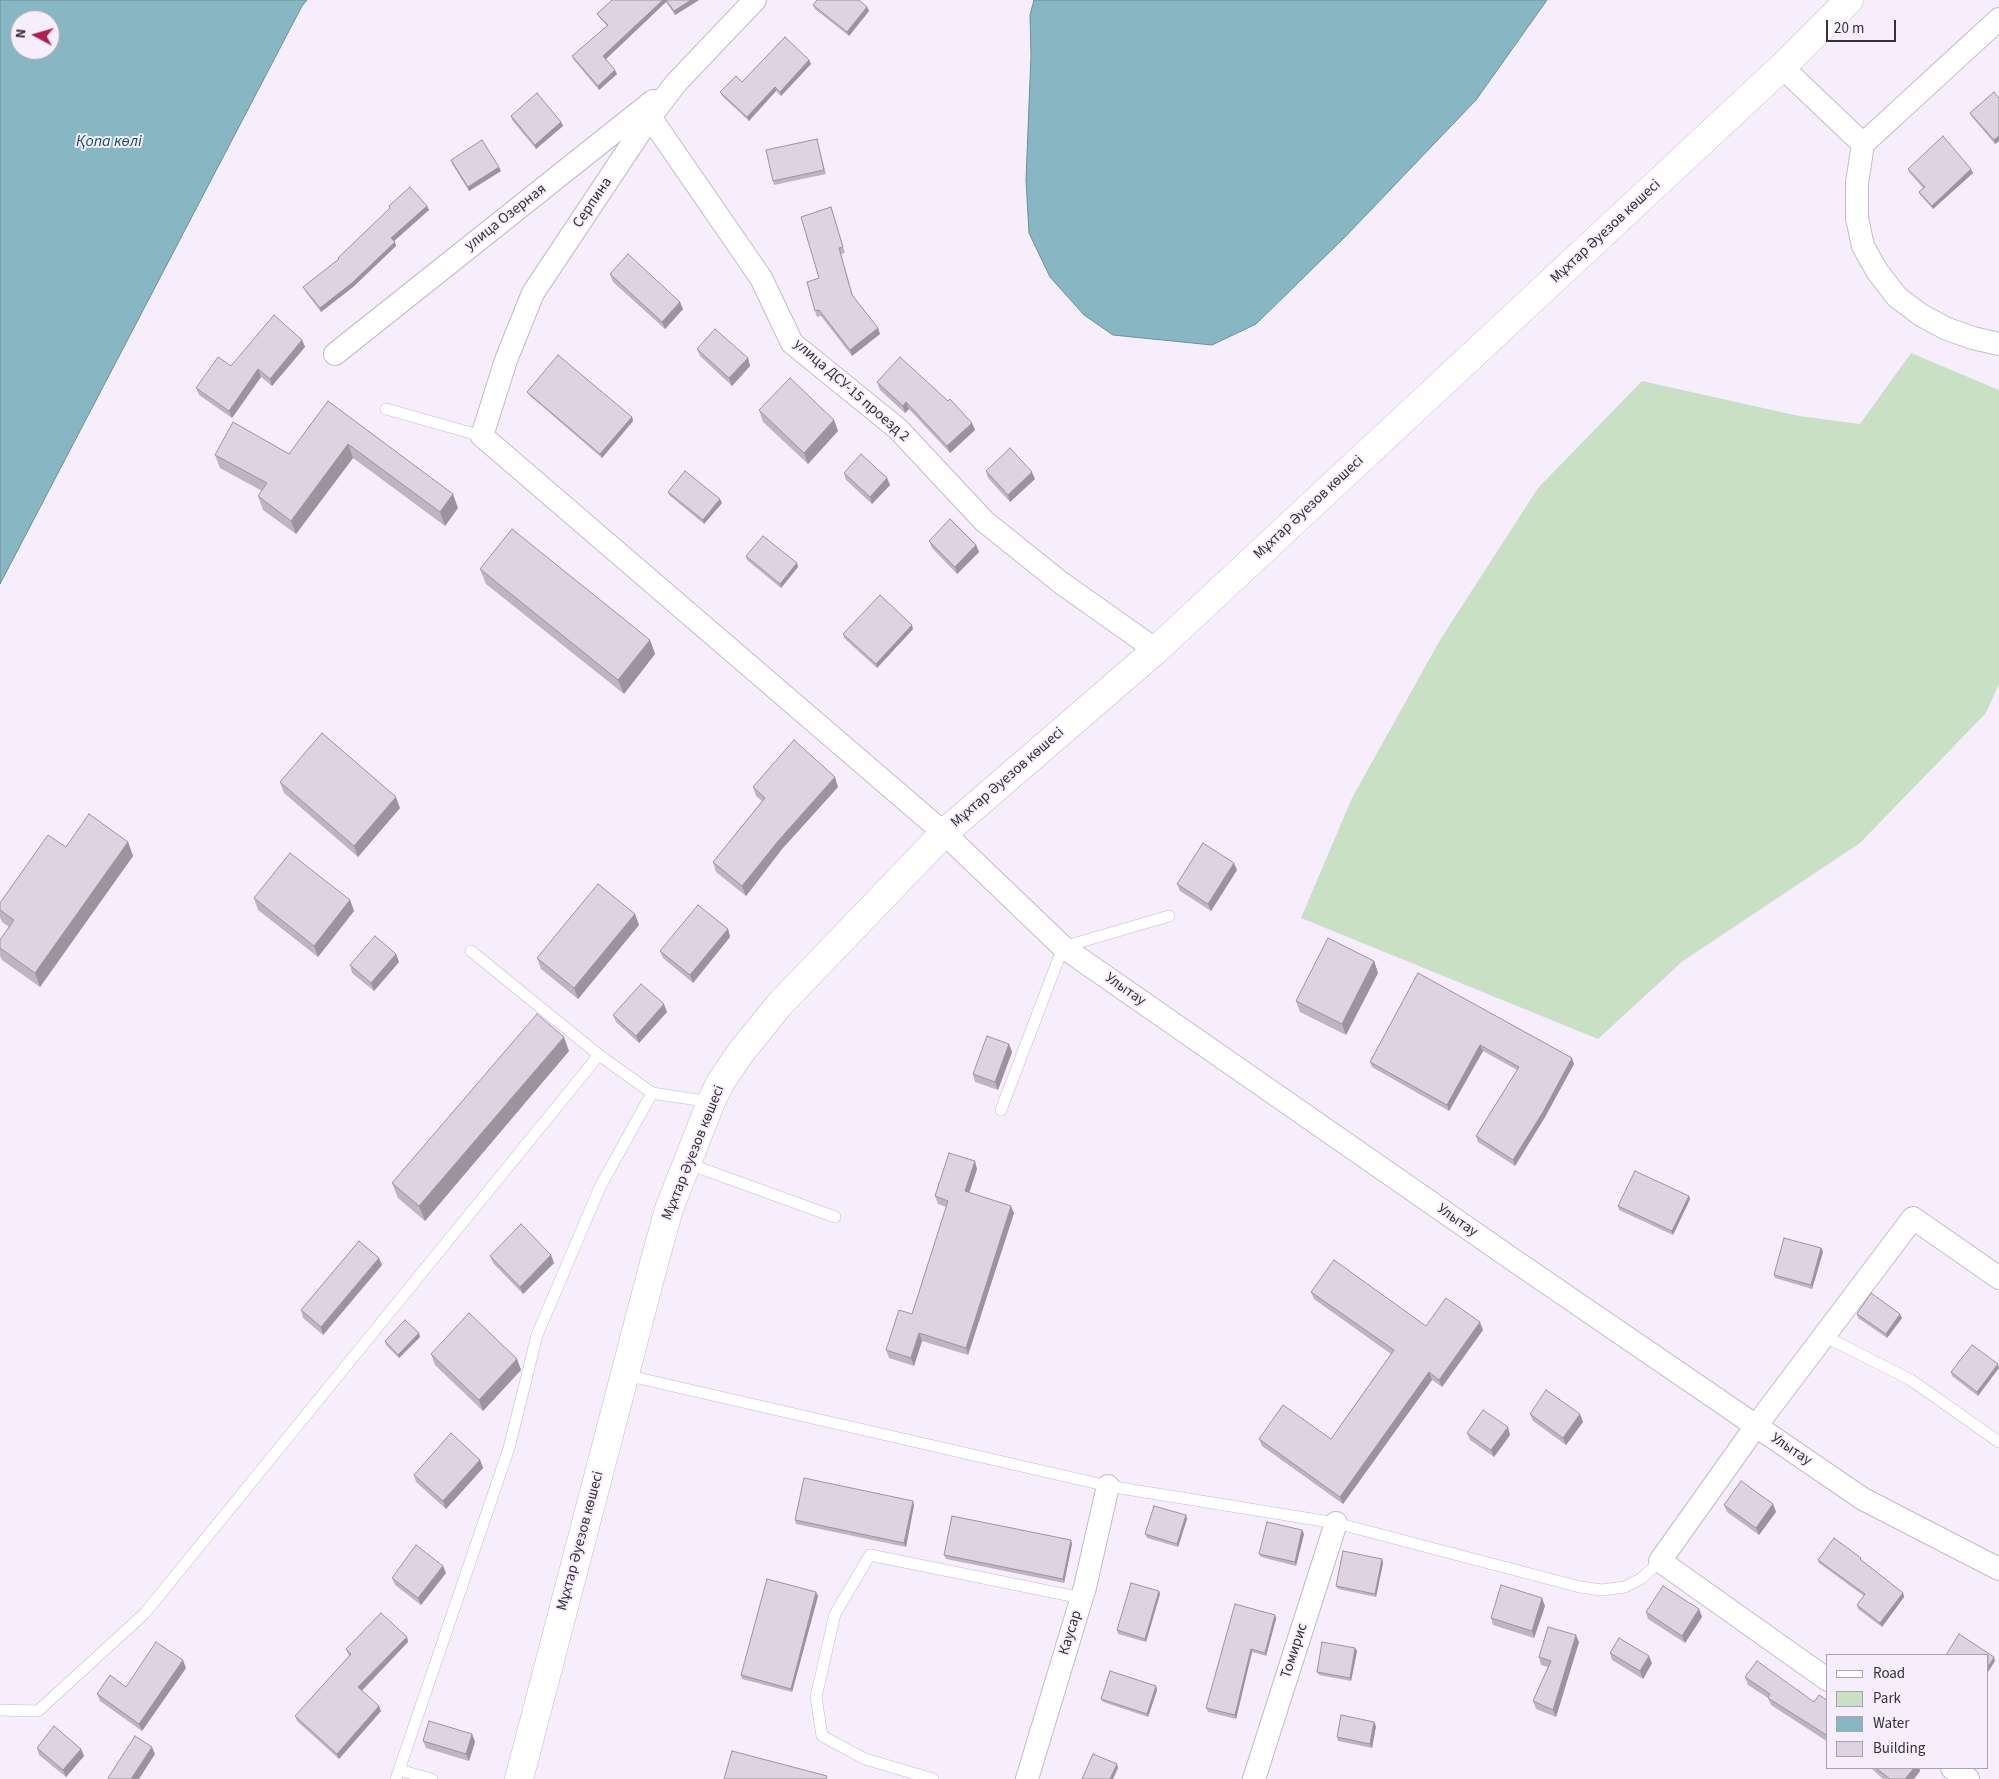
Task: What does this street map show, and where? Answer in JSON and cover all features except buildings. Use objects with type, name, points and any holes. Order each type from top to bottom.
[{"type":"main road","name":"Мұхтар Әуезов көшесі","points":[[518,1779],[669,1209],[710,1102],[720,1083],[742,1052],[780,1004],[944,833],[1156,650],[1782,67],[1849,0]]},
{"type":"street","name":"Серпина","points":[[482,436],[506,360],[533,293],[650,117],[676,83],[755,0]]},
{"type":"street","points":[[1999,18],[1863,144],[1857,183],[1857,218],[1863,246],[1877,271],[1897,297],[1921,315],[1947,329],[1999,344]]},
{"type":"street","points":[[1782,67],[1863,144]]},
{"type":"street","name":"улица Озерная","points":[[335,354],[676,83]]},
{"type":"street","name":"улица ДСУ-15 проезд 2","points":[[650,117],[760,278],[792,343],[898,429],[984,521],[1060,582],[1156,650]]},
{"type":"street","points":[[482,436],[944,833]]},
{"type":"street","name":"Улытау","points":[[944,833],[1063,947],[1504,1254],[1864,1499],[1999,1569]]},
{"type":"street","points":[[1826,1679],[1660,1561],[1756,1426],[1913,1218],[1999,1278]]},
{"type":"street","name":"Каусар","points":[[1027,1779],[1082,1598],[1108,1486]]},
{"type":"street","name":"Томирис","points":[[1254,1779],[1336,1523]]},
{"type":"street","points":[[1953,1769],[1968,1779]]},
{"type":"lane","points":[[386,409],[482,436]]},
{"type":"lane","points":[[1001,1110],[1063,947],[1169,916]]},
{"type":"lane","points":[[471,951],[599,1055],[652,1093],[710,1102]]},
{"type":"lane","points":[[0,1710],[38,1711],[145,1613],[599,1055]]},
{"type":"lane","points":[[432,1779],[397,1774],[509,1448],[537,1335],[600,1188],[652,1093]]},
{"type":"lane","points":[[686,1163],[835,1217]]},
{"type":"lane","points":[[1824,1336],[1911,1380],[1999,1442]]},
{"type":"lane","points":[[625,1375],[1108,1486],[1336,1523],[1570,1585],[1602,1590],[1625,1587],[1642,1578],[1660,1561]]},
{"type":"lane","points":[[933,1779],[866,1758],[822,1736],[816,1696],[835,1614],[870,1555],[1082,1598]]},
{"type":"green space","points":[[1911,353],[1999,390],[1999,684],[1986,713],[1860,843],[1683,961],[1598,1039],[1301,918],[1352,798],[1440,640],[1538,488],[1642,381],[1799,416],[1860,424]]},
{"type":"water","name":"Қопа көлі","points":[[0,0],[307,0],[302,6],[0,584]]},
{"type":"water","points":[[1034,0],[1547,0],[1476,100],[1345,237],[1256,324],[1212,345],[1113,335],[1084,315],[1050,277],[1029,233],[1026,180],[1031,55],[1030,15]]}]
